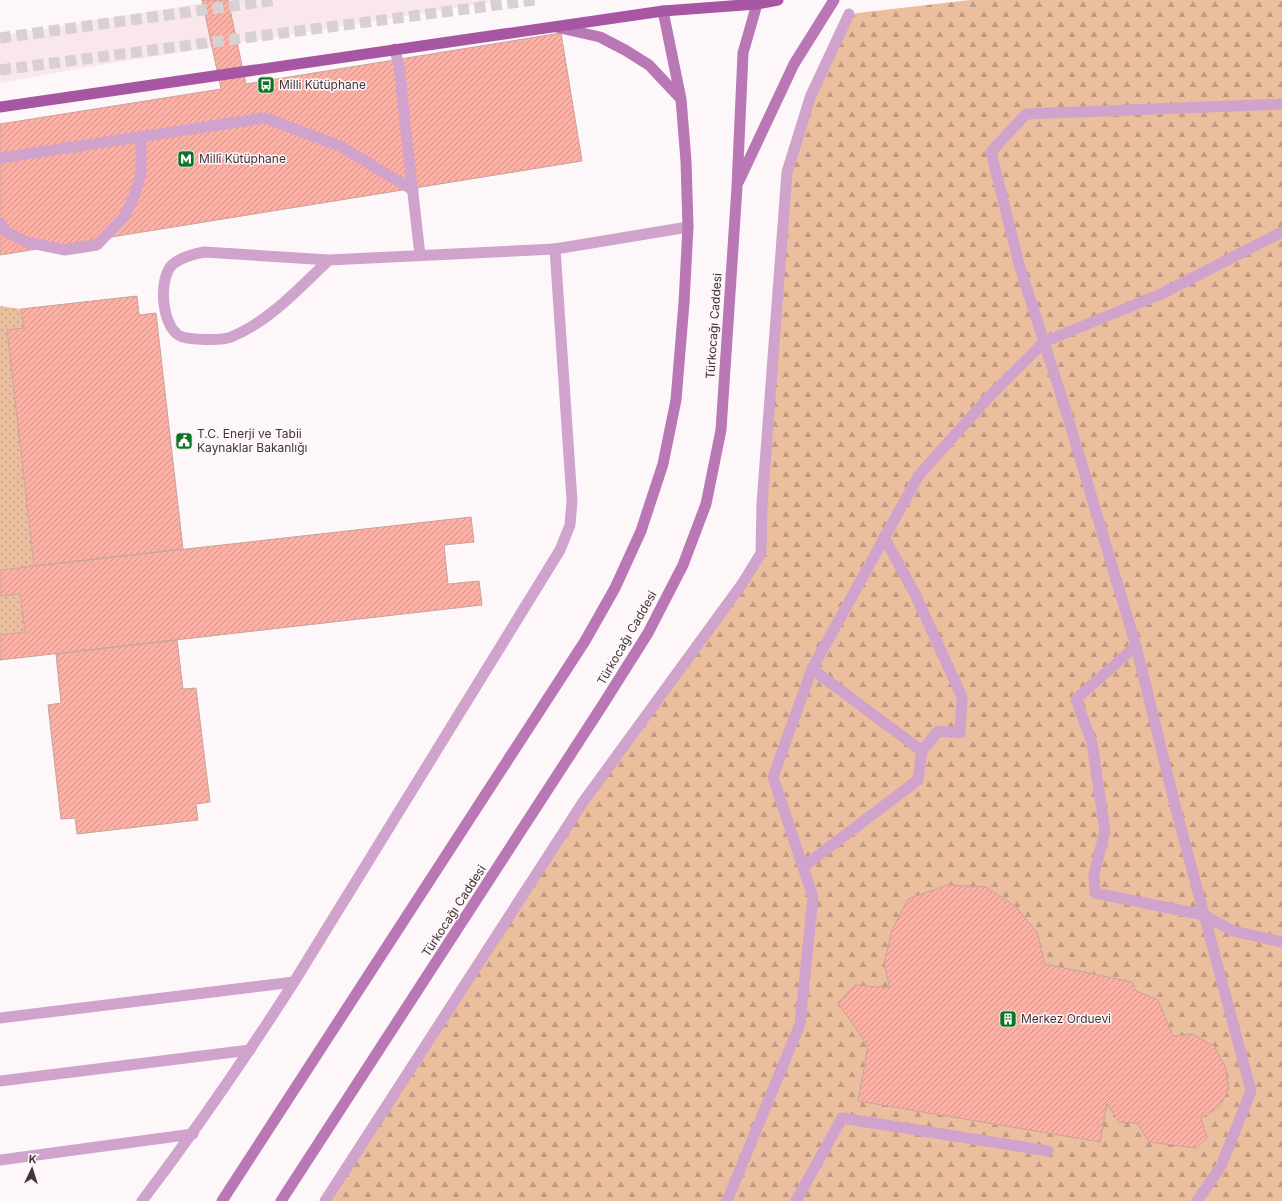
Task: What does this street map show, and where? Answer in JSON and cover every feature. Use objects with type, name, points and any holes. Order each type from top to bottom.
[{"type":"main road","points":[[0,107],[556,27],[662,6],[778,0]]},
{"type":"main road","points":[[737,187],[794,64],[834,0]]},
{"type":"main road","name":"Türkocağı Caddesi","points":[[281,1201],[606,700],[648,633],[684,565],[706,504],[721,430],[737,187],[743,53],[757,2]]},
{"type":"main road","points":[[222,1201],[585,641],[615,588],[642,531],[663,464],[676,400],[684,303],[688,226],[686,162],[681,99],[662,6]]},
{"type":"main road","points":[[556,27],[600,37],[625,50],[649,65],[681,99]]},
{"type":"lane","points":[[325,1201],[583,802],[742,584],[761,553],[762,504],[787,172],[811,95],[849,14]]},
{"type":"lane","points":[[395,49],[400,72],[420,255]]},
{"type":"lane","points":[[1197,1201],[1221,1166],[1251,1091],[1204,915],[1136,646],[1069,418],[1019,264],[991,152],[1026,114],[1282,104]]},
{"type":"lane","points":[[0,158],[265,118],[340,146],[412,190]]},
{"type":"lane","points":[[0,223],[5,231],[26,242],[65,250],[97,244],[124,217],[133,199],[141,174],[140,137]]},
{"type":"lane","points":[[329,260],[256,324],[230,338],[204,340],[180,336],[168,324],[163,301],[164,280],[172,265],[187,256],[204,252],[329,260],[555,250],[688,226]]},
{"type":"lane","points":[[727,1201],[800,1024],[813,897],[773,777],[812,670],[919,475],[988,398],[1044,342],[1161,294],[1282,232]]},
{"type":"lane","points":[[142,1201],[192,1134],[250,1050],[294,982],[560,550],[570,525],[572,501],[555,250]]},
{"type":"lane","points":[[803,867],[918,780],[922,751],[938,731],[960,733],[962,697],[915,594],[884,538]]},
{"type":"lane","points":[[1136,646],[1076,699],[1092,743],[1105,831],[1094,874],[1095,893],[1204,915],[1233,931],[1282,942]]},
{"type":"lane","points":[[812,670],[922,751]]},
{"type":"lane","points":[[0,1018],[294,982]]},
{"type":"lane","points":[[0,1081],[250,1050]]},
{"type":"lane","points":[[796,1201],[842,1118],[1048,1151]]},
{"type":"lane","points":[[0,1160],[192,1134]]},
{"type":"shaded area","points":[[221,0],[505,0],[89,67],[0,83],[0,36]]},
{"type":"green space","points":[[970,0],[1282,0],[1282,1201],[325,1201],[583,802],[761,553],[787,172],[811,95],[849,14]]},
{"type":"green space","points":[[0,306],[21,309],[24,328],[7,330],[34,566],[0,570]]},
{"type":"green space","points":[[20,594],[25,632],[0,635],[0,596]]},
{"type":"building","points":[[202,0],[228,0],[246,84],[561,33],[582,161],[0,255],[0,124],[221,89]]},
{"type":"building","points":[[137,296],[139,315],[156,313],[183,549],[34,566],[7,330],[24,328],[21,309]]},
{"type":"building","points":[[471,517],[474,542],[444,545],[448,584],[479,581],[482,605],[0,660],[0,635],[25,632],[20,594],[0,596],[0,570]]},
{"type":"building","points":[[177,640],[183,689],[196,688],[210,802],[196,804],[198,820],[77,834],[75,818],[61,819],[48,705],[61,703],[56,654]]},
{"type":"building","name":"Merkez Orduevi","points":[[947,885],[986,887],[1016,907],[1037,932],[1045,964],[1132,982],[1136,991],[1158,1000],[1173,1036],[1192,1034],[1214,1046],[1225,1066],[1229,1089],[1219,1107],[1201,1118],[1207,1138],[1196,1148],[1149,1142],[1137,1123],[1119,1122],[1107,1103],[1100,1142],[858,1101],[868,1046],[838,1003],[855,985],[890,988],[884,963],[892,930],[908,899]]},
{"type":"tunnel","points":[[0,38],[276,0]]},
{"type":"tunnel","points":[[0,70],[535,0]]},
{"type":"place","name":"Milli Kütüphane","points":[[266,85]]},
{"type":"place","name":"Millî Kütüphane","points":[[186,159]]},
{"type":"place","name":"T.C. Enerji ve Tabii Kaynaklar Bakanlığı","points":[[184,441]]},
{"type":"place","name":"Merkez Orduevi","points":[[1008,1019]]}]
